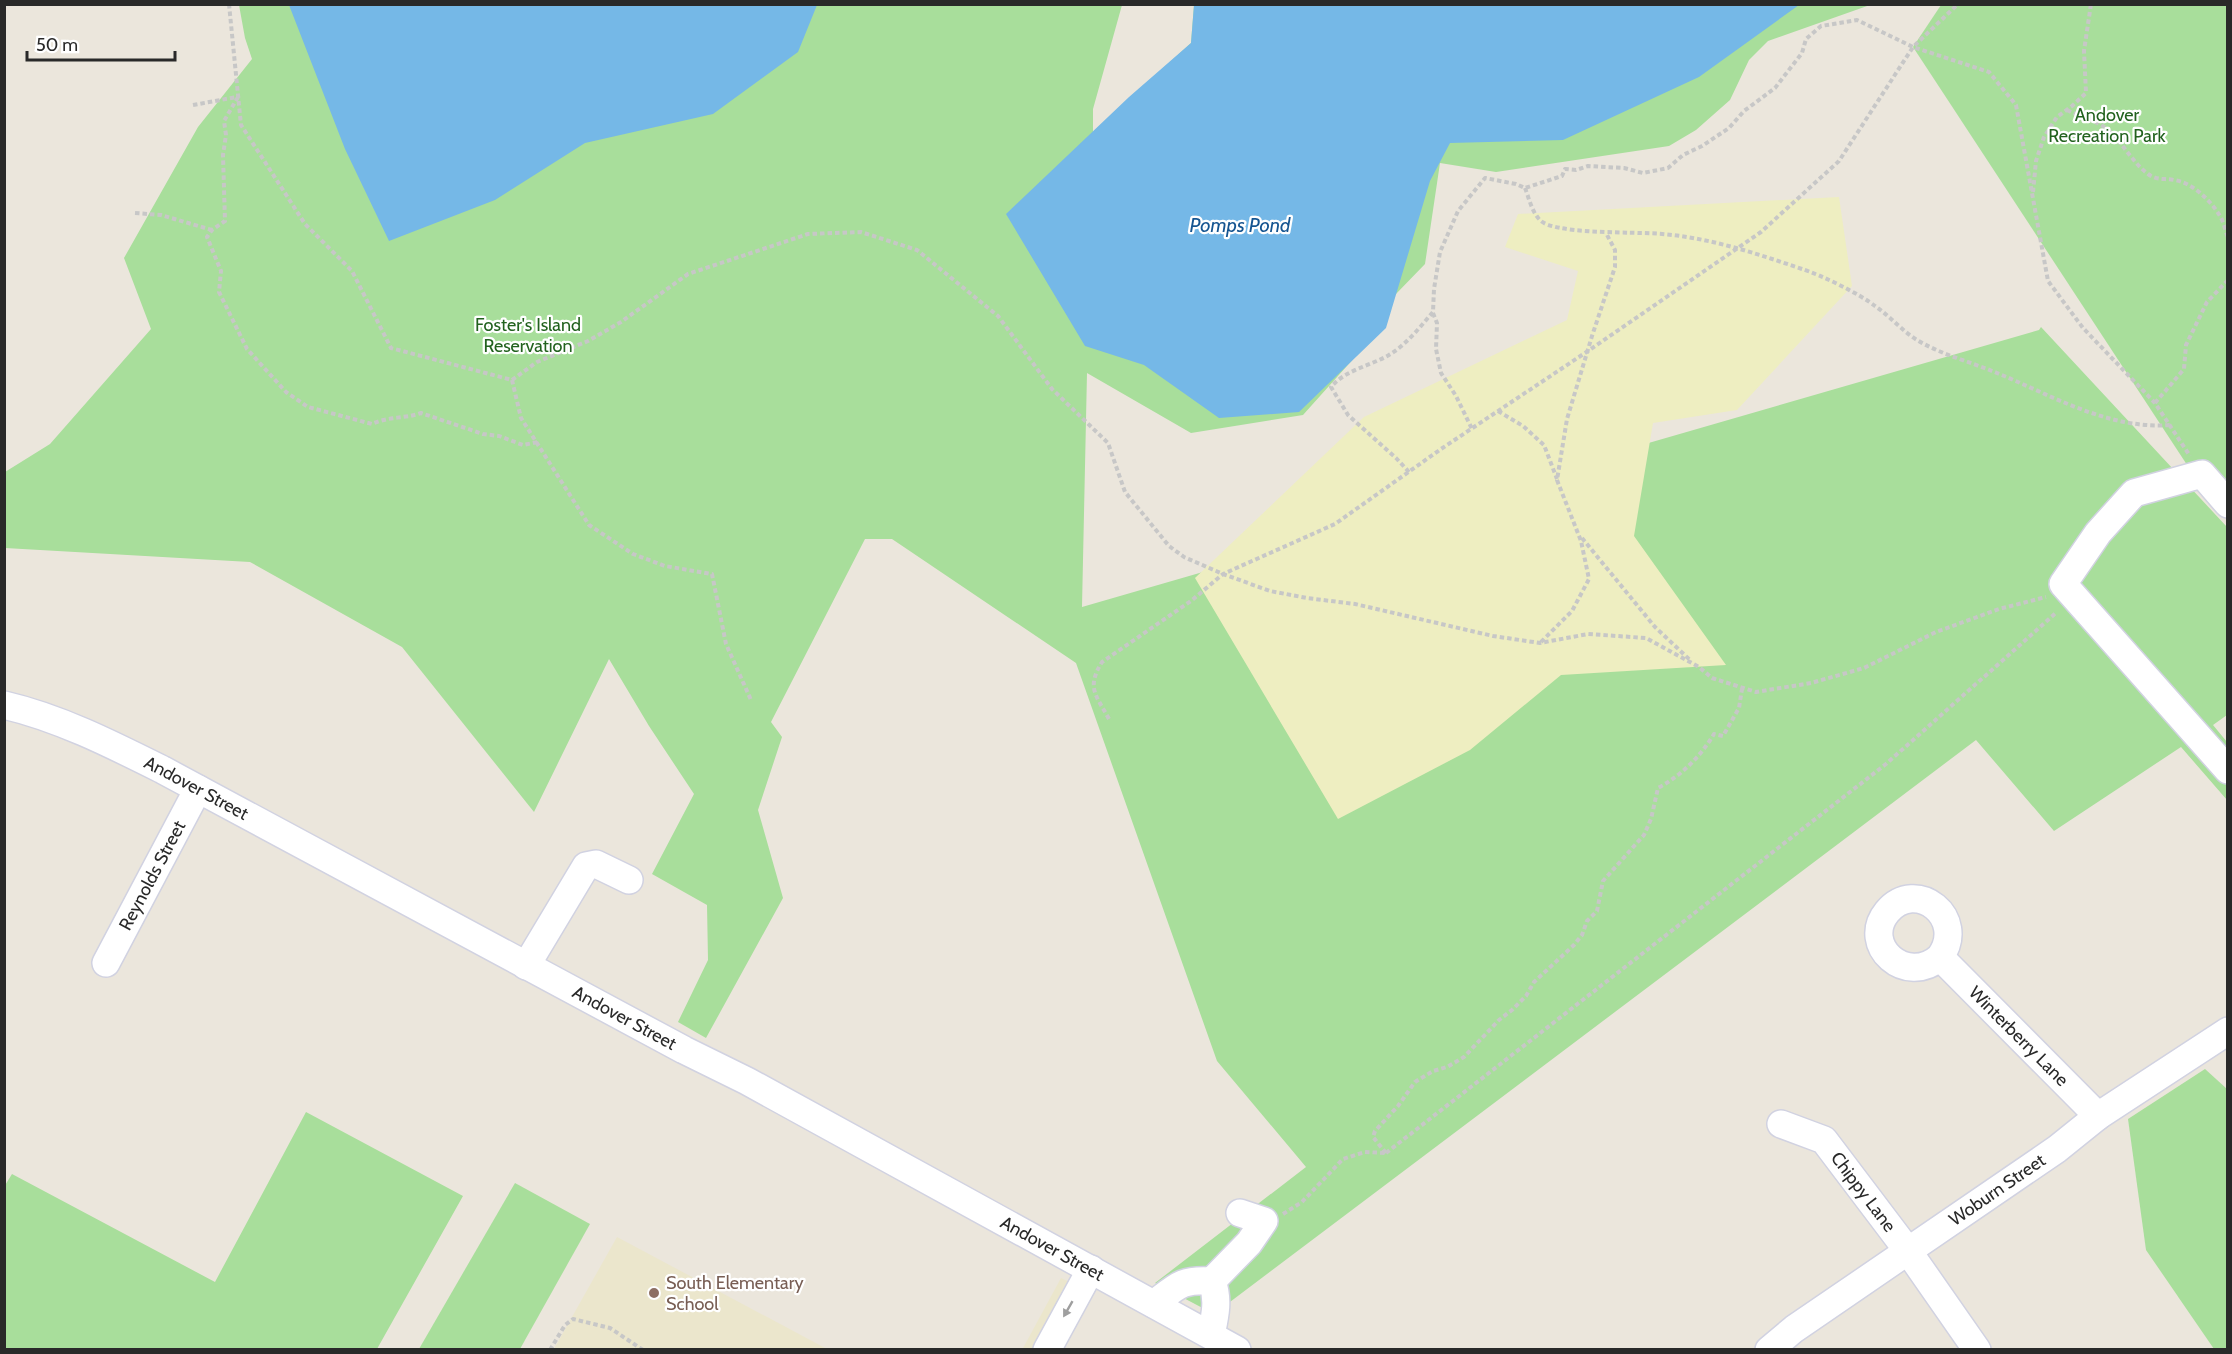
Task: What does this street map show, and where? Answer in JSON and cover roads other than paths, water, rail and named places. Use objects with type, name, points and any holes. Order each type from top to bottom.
[{"type":"street","points":[[2228,504],[2202,474],[2134,493],[2098,533],[2063,596],[2228,770]]},
{"type":"street","name":"Andover Street","points":[[4,705],[41,716],[112,745],[198,789],[526,966],[747,1081],[1237,1350]]},
{"type":"street","name":"Reynolds Street","points":[[106,963],[198,789]]},
{"type":"street","points":[[526,966],[586,866],[596,864],[629,880]]},
{"type":"street","name":"Winterberry Lane","points":[[1940,957],[2098,1116]]},
{"type":"street","name":"Woburn Street","points":[[1769,1350],[1794,1329],[2057,1149],[2098,1116],[2228,1032]]},
{"type":"street","name":"Chippy Lane","points":[[1781,1124],[1824,1140],[1908,1251],[1977,1350]]},
{"type":"street","points":[[1154,1304],[1175,1287],[1192,1280],[1212,1281],[1250,1243],[1251,1219]]},
{"type":"street","points":[[1047,1350],[1091,1269]]},
{"type":"street","points":[[1211,1335],[1217,1302],[1212,1281]]},
{"type":"water","points":[[289,4],[817,5],[798,52],[713,114],[585,143],[495,200],[389,241],[345,149]]},
{"type":"water","name":"Pomps Pond","points":[[1194,4],[1799,5],[1699,77],[1563,140],[1450,143],[1430,181],[1386,328],[1299,412],[1219,418],[1144,365],[1085,346],[1006,214],[1129,97],[1191,43]]},
{"type":"place","name":"South Elementary School","points":[[654,1293]]},
{"type":"park label","name":"Andover Recreation Park","points":[[2107,125]]},
{"type":"park label","name":"Foster's Island Reservation","points":[[528,335]]}]
